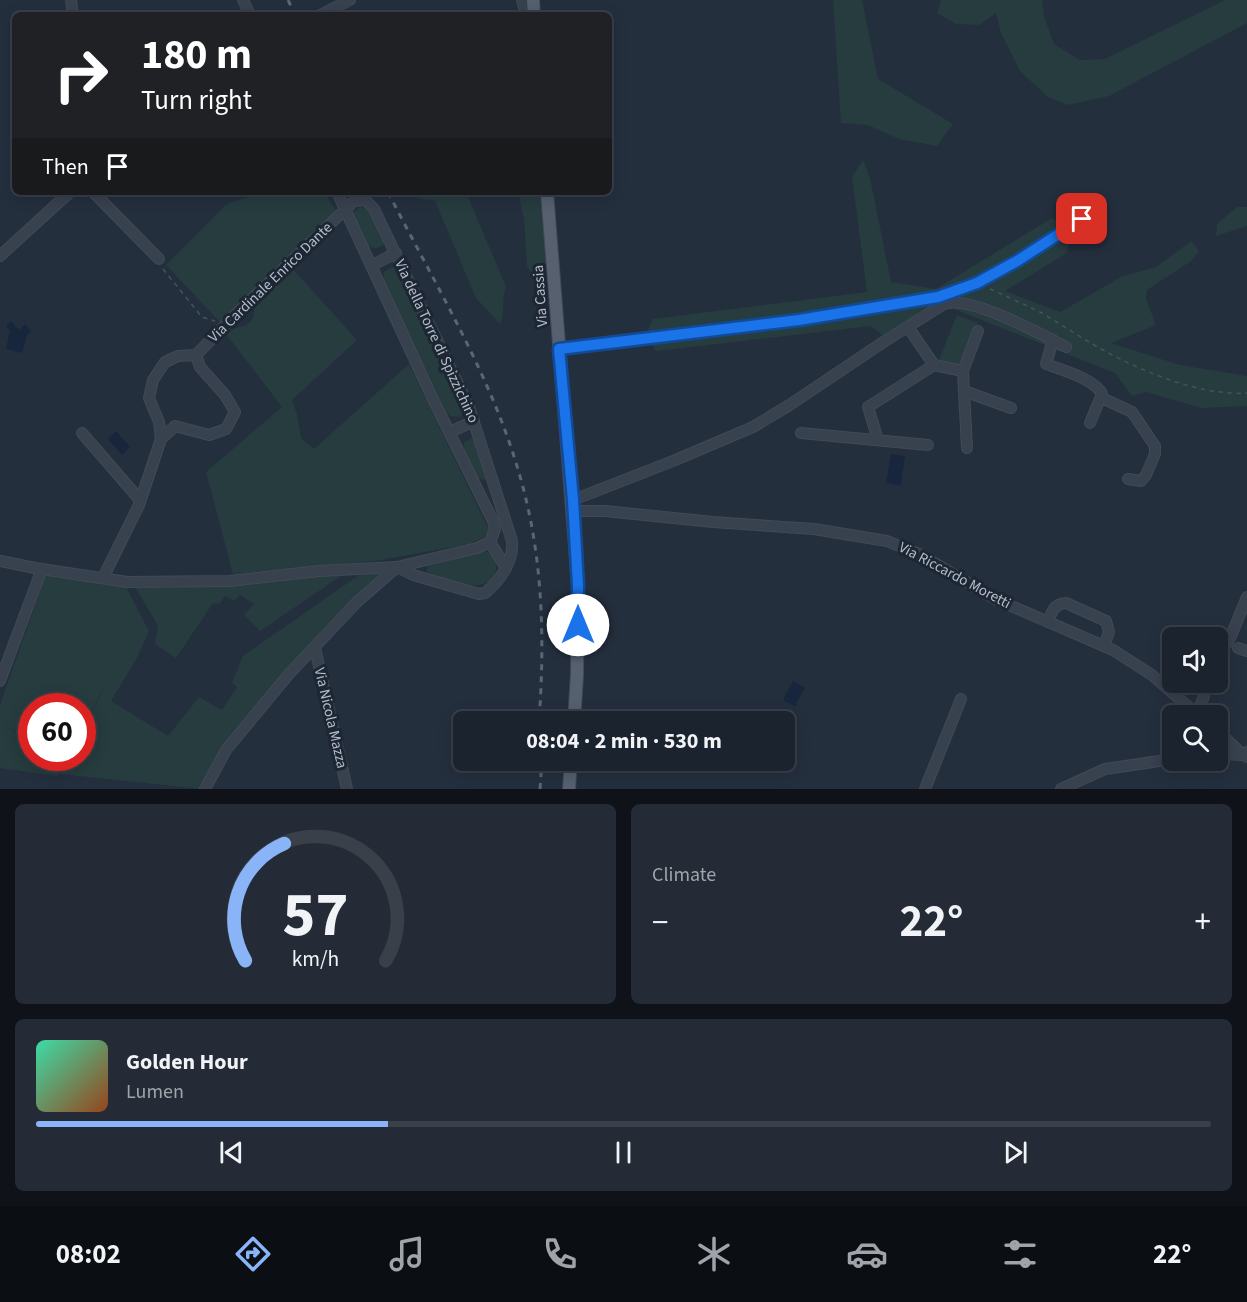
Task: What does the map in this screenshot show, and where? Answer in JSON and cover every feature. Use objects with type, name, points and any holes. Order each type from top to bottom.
[{"type":"main road","name":"Via Cassia","points":[[547,195],[579,598],[575,711]]},
{"type":"main road","points":[[569,789],[570,771]]},
{"type":"street","points":[[326,12],[350,0]]},
{"type":"street","points":[[0,256],[67,195]]},
{"type":"street","points":[[96,195],[159,259]]},
{"type":"street","name":"Via della Torre di Spizzichino","points":[[338,195],[478,488],[495,529],[490,542]]},
{"type":"street","name":"Via della Torre di Spizzichino","points":[[361,196],[374,209],[463,392],[495,484],[512,542],[511,558],[506,568]]},
{"type":"street","name":"Via Cardinale Enrico Dante","points":[[196,355],[361,196]]},
{"type":"street","points":[[559,349],[799,320],[938,297],[977,283],[1017,261],[1082,219]]},
{"type":"street","points":[[371,266],[396,253]]},
{"type":"street","points":[[573,506],[753,427],[944,304],[962,302],[1010,319],[1066,347]]},
{"type":"street","points":[[908,327],[934,365]]},
{"type":"street","points":[[967,448],[963,371],[978,331]]},
{"type":"street","points":[[1053,340],[1046,364],[1099,387],[1102,398],[1090,423]]},
{"type":"street","points":[[103,578],[140,500],[161,439],[159,422],[149,398],[153,380],[165,363],[178,356],[196,355],[200,367],[225,395],[235,412],[226,429],[209,435],[175,426],[161,439]]},
{"type":"street","points":[[878,440],[868,406],[934,365],[963,371]]},
{"type":"street","points":[[964,391],[1011,408]]},
{"type":"street","points":[[1102,398],[1132,412],[1155,446],[1155,454],[1146,475],[1141,481],[1128,479]]},
{"type":"street","points":[[450,432],[474,421]]},
{"type":"street","points":[[82,433],[140,500]]},
{"type":"street","points":[[801,433],[928,446]]},
{"type":"street","points":[[478,488],[495,484]]},
{"type":"street","name":"Via Riccardo Moretti","points":[[573,506],[713,522],[814,529],[880,539],[908,549],[995,599],[1124,656],[1152,675],[1187,705]]},
{"type":"street","points":[[0,561],[127,582],[230,581],[319,571],[397,567],[477,548],[490,542],[506,568],[490,589],[479,594],[413,575],[397,567]]},
{"type":"street","points":[[205,789],[226,750],[290,674],[357,602],[397,567]]},
{"type":"street","points":[[0,681],[42,569]]},
{"type":"street","points":[[1228,641],[1247,597]]},
{"type":"street","points":[[1048,622],[1054,607],[1059,604],[1066,603],[1075,606],[1106,621],[1109,632],[1104,646]]},
{"type":"street","name":"Via Nicola Mazza","points":[[315,648],[347,789]]},
{"type":"street","points":[[926,789],[961,699]]},
{"type":"street","points":[[1228,739],[1246,754]]},
{"type":"street","points":[[1228,754],[1246,754]]},
{"type":"street","points":[[1061,789],[1105,769],[1162,761]]},
{"type":"path","points":[[159,259],[163,268],[202,317],[210,321],[220,321],[236,314]]},
{"type":"path","points":[[977,283],[1041,313],[1103,350],[1149,371],[1207,390],[1233,394],[1247,393]]},
{"type":"green space","points":[[833,0],[862,0],[878,79],[953,124],[937,146],[899,139],[868,125],[841,123]]},
{"type":"green space","points":[[941,0],[1042,0],[1044,16],[1054,44],[1080,60],[1105,59],[1225,0],[1247,0],[1247,23],[1109,96],[1068,105],[1048,97],[1020,71],[1001,33],[996,13],[979,25],[956,24],[937,13]]},
{"type":"green space","points":[[863,160],[870,178],[891,282],[936,289],[1052,218],[1072,229],[1067,253],[1005,291],[1060,312],[1123,276],[1156,267],[1191,241],[1199,251],[1191,261],[1147,290],[1146,299],[1156,325],[1111,343],[1180,365],[1247,376],[1247,406],[1201,408],[1146,392],[1132,396],[1115,373],[954,309],[945,299],[883,336],[871,326],[656,351],[646,335],[653,319],[867,292],[852,177]]},
{"type":"green space","points":[[253,195],[327,195],[336,212],[220,322],[166,265],[227,204]]},
{"type":"green space","points":[[415,195],[467,195],[506,287],[500,324],[476,298],[435,201],[419,199]]},
{"type":"green space","points":[[519,195],[544,195],[548,280],[538,285],[527,266],[524,219]]},
{"type":"green space","points":[[361,207],[374,218],[381,228],[384,244],[378,248],[372,248],[362,239],[355,225],[353,212]]},
{"type":"green space","points":[[1237,207],[1247,207],[1247,226],[1216,236],[1217,224]]},
{"type":"green space","points":[[396,267],[402,272],[466,409],[460,417],[450,416],[446,411],[384,283],[384,272]]},
{"type":"green space","points":[[292,268],[357,340],[292,400],[301,438],[314,449],[409,364],[489,530],[484,537],[469,544],[375,561],[233,574],[206,472],[282,407],[226,334],[249,323],[254,313],[254,303]]},
{"type":"green space","points":[[957,315],[978,323],[960,368],[939,360]]},
{"type":"green space","points":[[472,438],[477,440],[487,479],[484,480],[478,478],[464,449],[464,442]]},
{"type":"green space","points":[[484,551],[493,556],[496,565],[494,576],[486,583],[464,584],[426,571],[428,566]]},
{"type":"green space","points":[[382,571],[353,601],[201,789],[21,771],[96,771],[96,704],[109,677],[96,702],[96,693],[18,693],[18,733],[1,724],[18,734],[18,771],[0,768],[0,705],[46,575],[125,585],[149,631],[137,658],[111,701],[168,736],[199,697],[222,710],[237,687],[232,683],[243,656],[359,575]]},
{"type":"green space","points":[[344,574],[260,631],[244,615],[254,604],[240,595],[234,601],[225,596],[219,604],[213,603],[176,658],[155,644],[158,626],[134,585]]},
{"type":"water","points":[[11,321],[19,330],[25,324],[31,331],[27,335],[22,353],[6,349],[10,331],[6,326]]},
{"type":"water","points":[[116,431],[130,447],[122,455],[108,439]]},
{"type":"water","points":[[891,454],[905,456],[901,486],[886,483]]},
{"type":"water","points":[[793,681],[805,688],[795,706],[783,700]]},
{"type":"railway","points":[[288,0],[294,12]]},
{"type":"railway","points":[[390,195],[478,365],[519,473],[533,534],[540,596],[542,659],[540,711]]},
{"type":"railway","points":[[540,789],[541,771]]},
{"type":"route","points":[[578,625],[573,500],[559,349],[799,320],[938,297],[977,283],[1017,261],[1082,219]]}]
